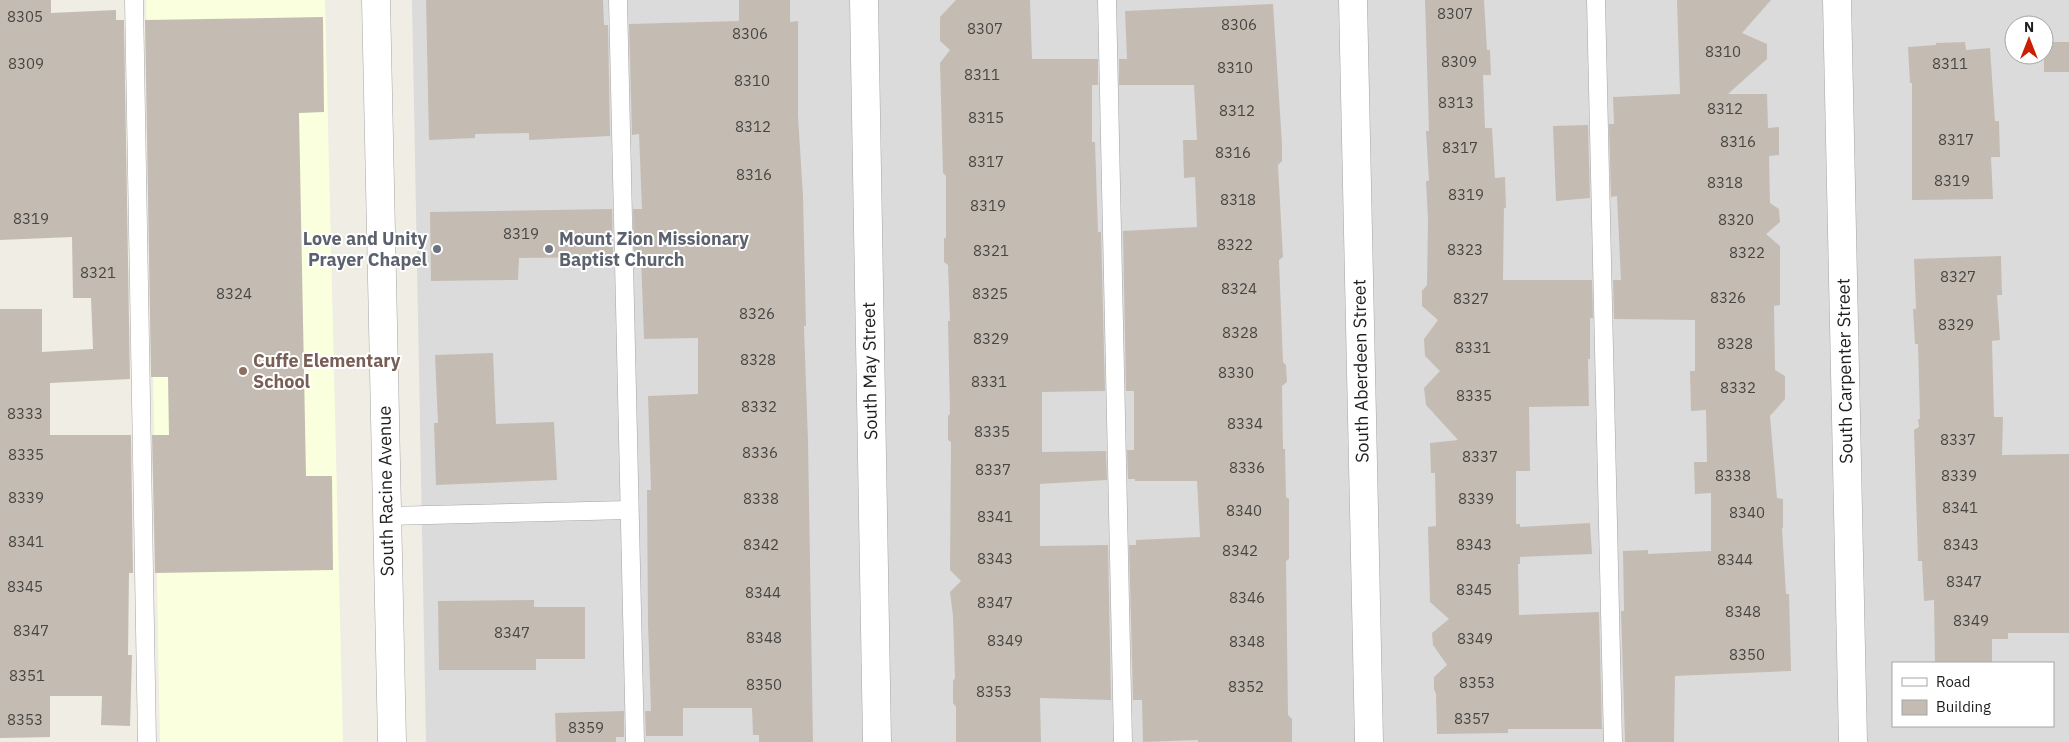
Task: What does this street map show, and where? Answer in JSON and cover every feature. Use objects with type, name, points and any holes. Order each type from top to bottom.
[{"type":"street","name":"South Racine Avenue","points":[[376,0],[392,742]]},
{"type":"street","name":"South May Street","points":[[864,0],[877,742]]},
{"type":"street","name":"South Aberdeen Street","points":[[1353,0],[1369,742]]},
{"type":"street","name":"South Carpenter Street","points":[[1837,0],[1853,742]]},
{"type":"lane","points":[[134,0],[148,742]]},
{"type":"lane","points":[[618,0],[628,510],[635,742]]},
{"type":"lane","points":[[1107,0],[1123,742]]},
{"type":"lane","points":[[1596,0],[1613,742]]},
{"type":"lane","points":[[387,516],[628,510]]},
{"type":"shaded area","name":"Cuffe Elementary School","points":[[146,0],[325,0],[343,742],[160,742]]},
{"type":"shaded area","points":[[412,0],[2069,0],[2069,742],[426,742]]},
{"type":"building","points":[[0,0],[51,0],[51,13],[116,10],[116,20],[124,20],[130,379],[50,383],[50,435],[131,435],[133,573],[129,573],[128,655],[132,655],[130,726],[101,725],[102,696],[50,696],[50,737],[0,738],[0,309],[42,309],[42,352],[93,349],[91,298],[73,298],[72,237],[0,240]]},
{"type":"building","points":[[426,0],[603,0],[604,25],[608,25],[610,136],[529,140],[529,133],[475,134],[475,138],[429,140]]},
{"type":"building","points":[[739,0],[790,0],[790,22],[798,21],[798,116],[803,196],[813,742],[759,742],[759,735],[753,735],[752,708],[683,708],[683,736],[646,736],[645,711],[651,711],[648,624],[647,490],[651,490],[648,396],[698,394],[698,338],[644,339],[641,256],[634,256],[633,209],[642,209],[639,134],[632,135],[629,24],[739,21]]},
{"type":"building","points":[[956,0],[1030,0],[1032,59],[1098,59],[1098,85],[1092,85],[1092,142],[1095,142],[1098,232],[1101,232],[1105,391],[1042,392],[1042,452],[1106,451],[1107,480],[1040,484],[1040,546],[1108,545],[1111,700],[1040,698],[1041,742],[956,742],[956,707],[953,703],[953,681],[955,678],[953,616],[950,592],[961,581],[950,570],[951,442],[948,440],[948,416],[950,414],[948,321],[950,321],[948,265],[944,262],[946,176],[943,173],[940,63],[950,50],[940,41],[940,17]]},
{"type":"building","points":[[1425,0],[1484,0],[1487,50],[1490,50],[1491,75],[1483,75],[1485,128],[1492,128],[1495,178],[1505,177],[1506,208],[1504,208],[1503,280],[1592,280],[1593,318],[1590,318],[1590,359],[1588,359],[1589,406],[1529,407],[1530,471],[1516,471],[1516,524],[1520,524],[1520,527],[1590,523],[1592,554],[1520,557],[1520,564],[1518,564],[1519,615],[1599,612],[1602,729],[1508,729],[1508,733],[1437,734],[1434,677],[1447,665],[1433,645],[1432,633],[1449,619],[1430,602],[1428,527],[1436,526],[1435,473],[1431,473],[1430,443],[1458,440],[1426,405],[1424,388],[1440,371],[1425,356],[1424,339],[1438,320],[1422,306],[1422,291],[1427,285],[1428,220],[1426,181],[1429,181],[1426,131],[1429,131]]},
{"type":"building","points":[[1677,0],[1771,0],[1742,33],[1767,44],[1767,59],[1728,94],[1767,94],[1768,128],[1779,127],[1779,155],[1769,156],[1770,203],[1779,209],[1780,222],[1766,234],[1780,246],[1780,305],[1774,306],[1775,370],[1785,376],[1785,399],[1770,416],[1777,498],[1783,499],[1782,528],[1786,594],[1789,594],[1791,671],[1675,676],[1674,742],[1625,742],[1621,611],[1624,611],[1623,551],[1648,550],[1648,554],[1711,551],[1711,493],[1695,494],[1694,462],[1707,462],[1706,410],[1691,411],[1690,371],[1695,371],[1695,320],[1614,319],[1613,280],[1621,280],[1617,196],[1611,197],[1609,124],[1614,124],[1613,97],[1680,94]]},
{"type":"building","points":[[1273,4],[1282,144],[1282,161],[1278,165],[1283,257],[1279,260],[1283,362],[1286,365],[1287,382],[1282,386],[1283,449],[1285,449],[1286,497],[1289,499],[1289,559],[1286,561],[1288,715],[1292,719],[1292,742],[1198,742],[1198,740],[1143,742],[1142,700],[1133,700],[1129,545],[1136,545],[1136,540],[1200,537],[1197,481],[1135,481],[1135,479],[1128,479],[1127,450],[1134,450],[1134,391],[1126,391],[1123,231],[1197,227],[1195,177],[1184,178],[1183,140],[1197,140],[1194,85],[1119,85],[1119,59],[1127,59],[1125,11]]},
{"type":"building","name":"Cuffe Elementary School","points":[[323,17],[324,112],[299,113],[306,476],[332,476],[333,570],[155,573],[152,435],[169,435],[168,377],[151,377],[145,20]]},
{"type":"building","points":[[1965,42],[1966,50],[1990,48],[1995,121],[1999,121],[2000,157],[1991,157],[1993,199],[1912,200],[1912,83],[1910,83],[1908,47],[1936,45],[1936,43]]},
{"type":"building","points":[[2054,42],[2069,42],[2069,72],[2044,72],[2044,65],[2054,65]]},
{"type":"building","points":[[1588,125],[1590,198],[1556,201],[1553,126]]},
{"type":"building","points":[[612,209],[613,257],[519,258],[518,280],[431,281],[430,212]]},
{"type":"building","points":[[2001,256],[2002,295],[1997,295],[2000,340],[1992,341],[1994,417],[2003,417],[2002,455],[2069,454],[2069,633],[2008,633],[2008,639],[1992,639],[1992,662],[1935,662],[1934,600],[1924,601],[1922,561],[1918,561],[1914,430],[1919,427],[1918,419],[1920,419],[1918,344],[1915,344],[1913,309],[1916,309],[1914,259]]},
{"type":"building","points":[[493,353],[496,424],[554,422],[557,480],[436,485],[434,423],[438,423],[435,355]]},
{"type":"building","points":[[534,600],[534,607],[585,607],[585,659],[536,659],[536,670],[439,670],[438,601]]},
{"type":"building","points":[[624,711],[624,737],[616,737],[616,742],[556,742],[555,713]]},
{"type":"place","name":"Love and Unity Prayer Chapel","points":[[437,249]]},
{"type":"place","name":"Mount Zion Missionary Baptist Church","points":[[549,249]]},
{"type":"place","name":"Cuffe Elementary School","points":[[243,371]]}]
